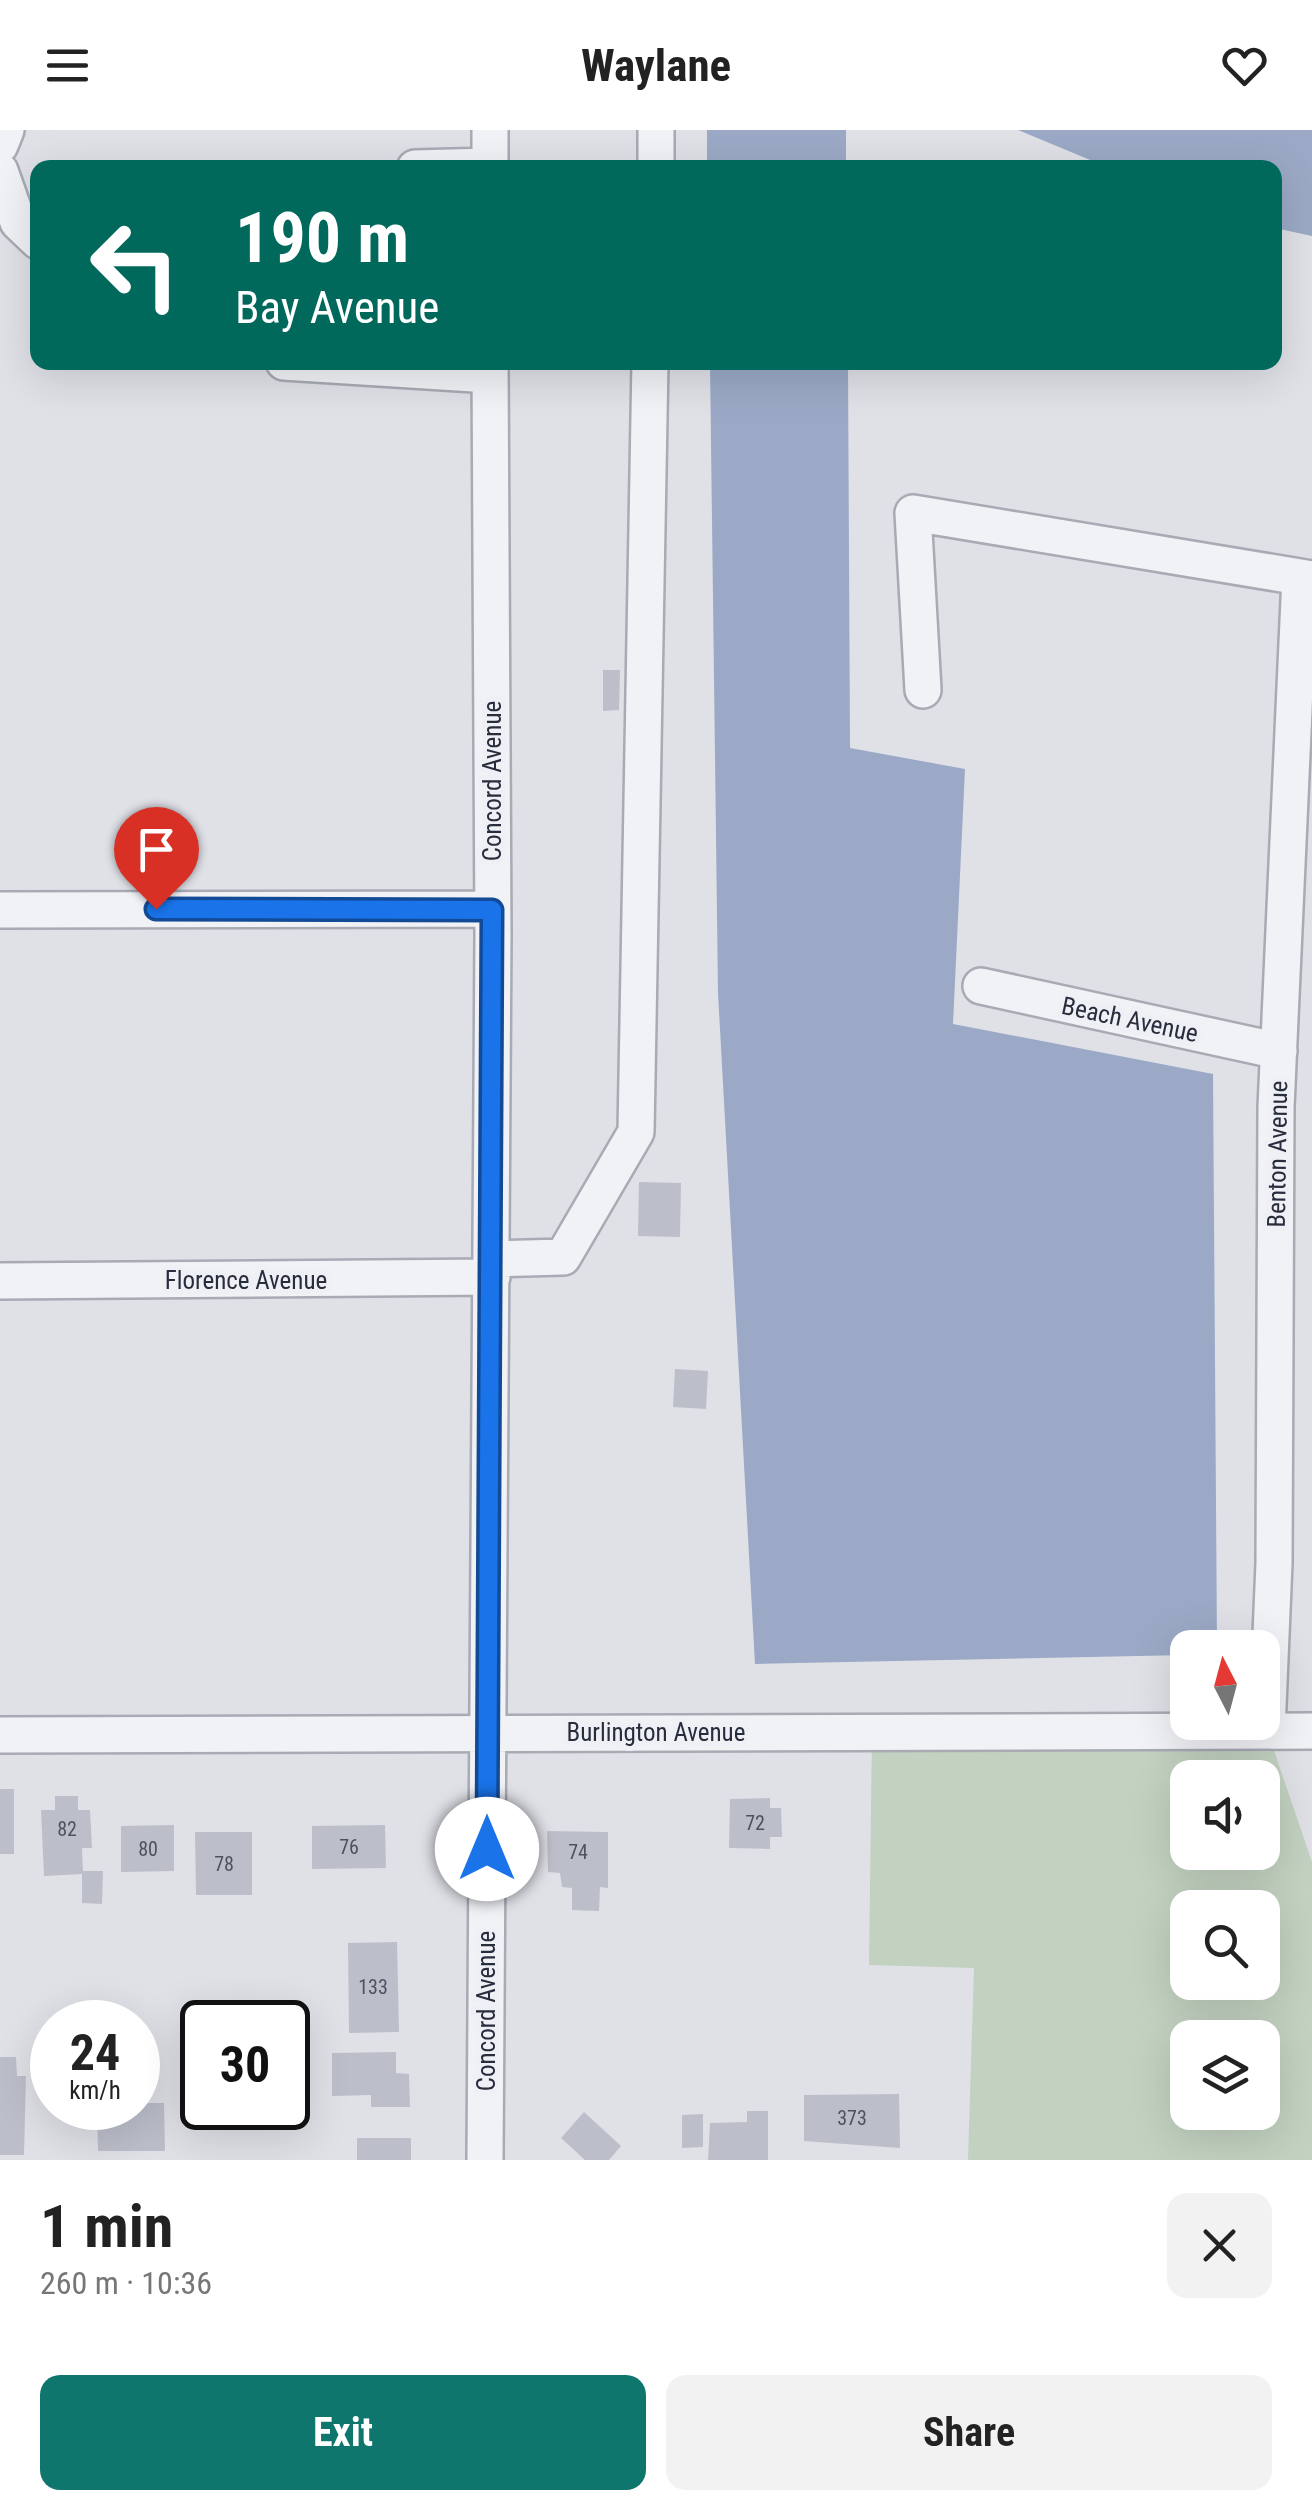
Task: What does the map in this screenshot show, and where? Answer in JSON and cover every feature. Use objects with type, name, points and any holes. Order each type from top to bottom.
[{"type":"street","points":[[0,145],[6,130]]},
{"type":"street","points":[[490,130],[490,160]]},
{"type":"street","points":[[656,130],[656,160]]},
{"type":"street","points":[[0,171],[18,222],[30,233]]},
{"type":"street","name":"Concord Avenue","points":[[485,2160],[492,1268],[490,370]]},
{"type":"street","name":"Florence Avenue","points":[[0,1282],[492,1268],[563,1257],[636,1132],[650,370]]},
{"type":"street","points":[[923,690],[914,513],[1306,578]]},
{"type":"street","name":"Benton Avenue","points":[[1271,1630],[1279,1051],[1306,578]]},
{"type":"street","points":[[0,910],[492,910]]},
{"type":"street","name":"Beach Avenue","points":[[981,986],[1279,1051]]},
{"type":"street","name":"Burlington Avenue","points":[[0,1735],[1170,1730]]},
{"type":"street","name":"Burlington Avenue","points":[[1280,1730],[1312,1731]]},
{"type":"green space","points":[[1170,1730],[1170,1740],[1270,1740],[1277,1760],[1170,1760],[1170,1870],[1280,1870],[1280,1768],[1312,1862],[1312,2160],[968,2160],[974,1968],[869,1965],[872,1732]]},
{"type":"water","points":[[707,130],[846,130],[846,160],[707,160]]},
{"type":"water","points":[[1018,130],[1312,130],[1312,236],[1282,230],[1282,160],[1090,160]]},
{"type":"water","points":[[710,370],[848,370],[850,748],[965,769],[953,1024],[1213,1074],[1217,1630],[1170,1630],[1170,1655],[755,1664],[718,993]]},
{"type":"building","points":[[603,670],[620,670],[619,710],[603,711]]},
{"type":"building","points":[[639,1182],[681,1183],[680,1237],[638,1236]]},
{"type":"building","points":[[675,1369],[708,1371],[706,1409],[673,1407]]},
{"type":"building","points":[[0,1789],[14,1789],[14,1854],[0,1854]]},
{"type":"building","points":[[55,1796],[78,1796],[78,1810],[90,1810],[92,1848],[82,1848],[83,1871],[103,1871],[102,1904],[82,1903],[82,1874],[44,1876],[41,1810],[55,1810]]},
{"type":"building","points":[[770,1798],[770,1808],[781,1808],[782,1837],[770,1837],[770,1849],[729,1848],[730,1799]]},
{"type":"building","points":[[174,1825],[174,1871],[121,1872],[121,1826]]},
{"type":"building","points":[[385,1825],[386,1868],[312,1869],[312,1826]]},
{"type":"building","points":[[547,1831],[608,1832],[608,1888],[600,1887],[599,1911],[572,1910],[572,1888],[562,1887],[560,1873],[548,1872]]},
{"type":"building","points":[[195,1832],[252,1832],[252,1895],[196,1895]]},
{"type":"building","points":[[397,1942],[399,2032],[349,2033],[348,1943]]},
{"type":"building","points":[[396,2052],[396,2073],[409,2074],[410,2107],[371,2107],[371,2095],[332,2096],[332,2053]]},
{"type":"building","points":[[0,2057],[16,2057],[17,2076],[26,2076],[24,2155],[0,2155]]},
{"type":"building","points":[[899,2094],[900,2148],[804,2141],[804,2095]]},
{"type":"building","points":[[160,2103],[164,2103],[165,2151],[98,2151],[98,2130],[160,2130]]},
{"type":"building","points":[[747,2111],[768,2111],[768,2160],[708,2160],[710,2123],[747,2122]]},
{"type":"building","points":[[584,2112],[621,2146],[609,2160],[585,2160],[561,2138]]},
{"type":"building","points":[[703,2114],[703,2147],[682,2148],[682,2115]]},
{"type":"building","points":[[357,2138],[411,2138],[411,2160],[357,2160]]},
{"type":"route","points":[[156,909],[492,910],[487,1849]]}]
